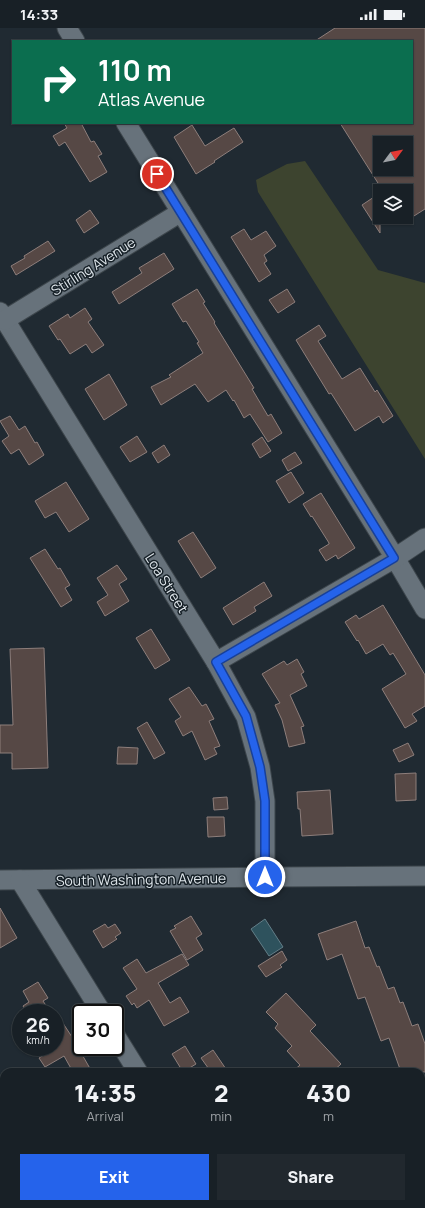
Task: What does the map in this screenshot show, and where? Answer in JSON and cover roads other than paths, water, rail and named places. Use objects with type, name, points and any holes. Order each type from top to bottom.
[{"type":"street","points":[[67,28],[74,40]]},
{"type":"street","points":[[127,124],[425,609]]},
{"type":"street","name":"Stirling Avenue","points":[[2,316],[181,212]]},
{"type":"street","name":"Loa Street","points":[[2,316],[216,662],[246,716],[260,767],[265,801],[265,877]]},
{"type":"street","points":[[216,662],[394,558],[425,538]]},
{"type":"street","name":"South Washington Avenue","points":[[0,880],[425,876]]},
{"type":"street","points":[[20,880],[96,1004]]},
{"type":"street","points":[[124,1049],[136,1068]]},
{"type":"water","points":[[265,919],[283,947],[269,956],[251,929]]}]
